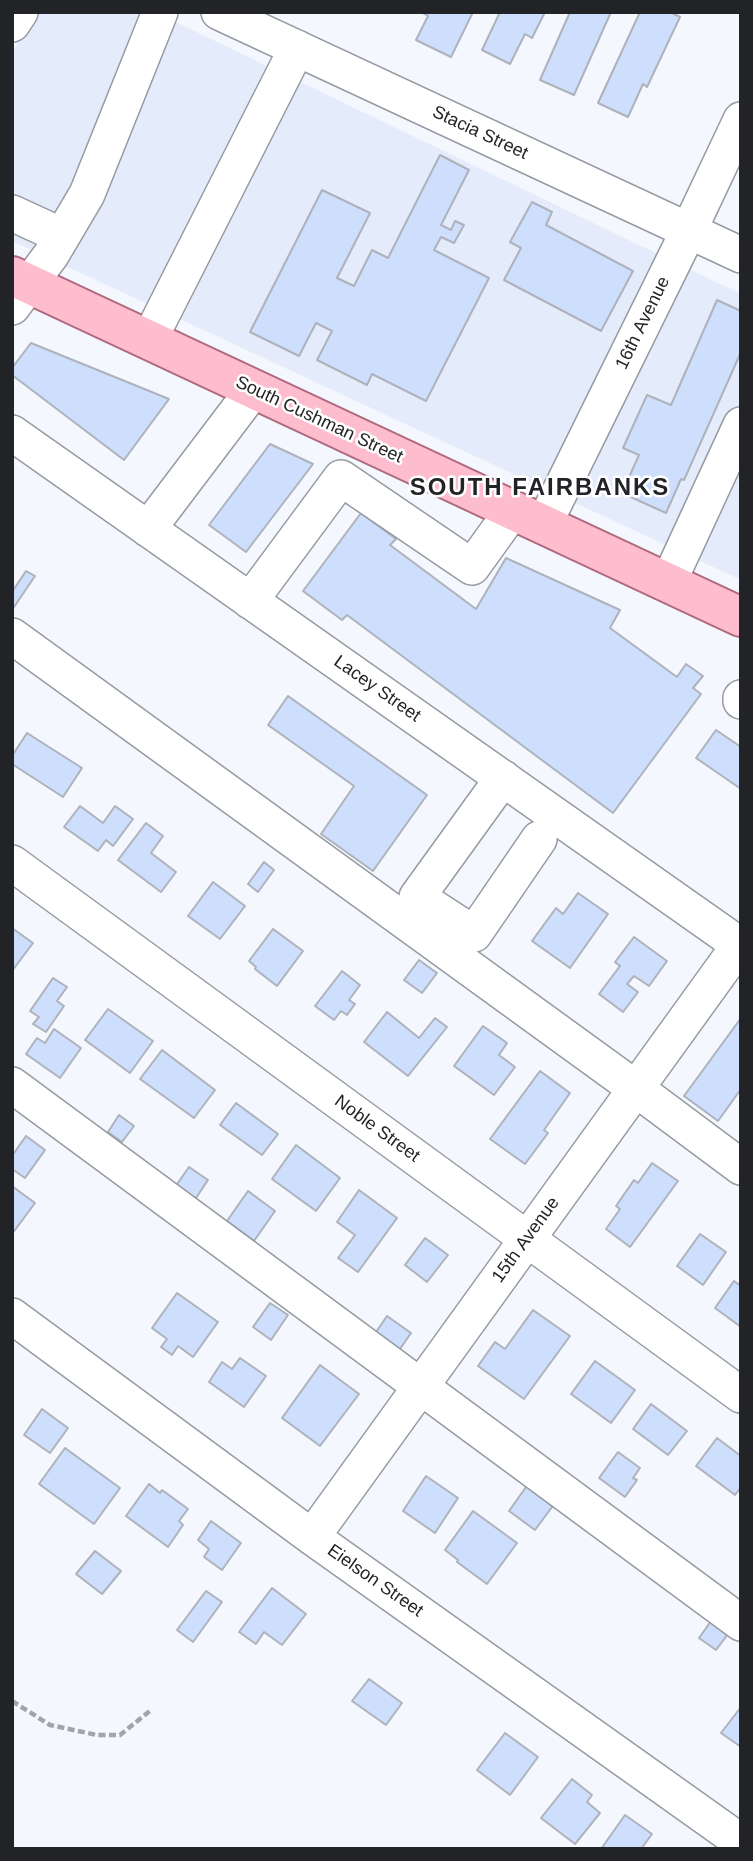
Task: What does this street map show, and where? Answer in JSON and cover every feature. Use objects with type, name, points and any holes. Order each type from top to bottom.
[{"type":"main road","name":"South Cushman Street","points":[[18,289],[149,340],[741,617]]},
{"type":"street","points":[[12,24],[20,12]]},
{"type":"street","points":[[18,289],[51,255],[87,194],[159,12]]},
{"type":"street","name":"Stacia Street","points":[[219,12],[741,255]]},
{"type":"street","points":[[149,340],[297,48]]},
{"type":"street","name":"16th Avenue","points":[[250,601],[341,478],[472,567],[528,517],[689,230],[741,120]]},
{"type":"street","points":[[12,213],[62,236]]},
{"type":"street","points":[[148,529],[254,389]]},
{"type":"street","points":[[667,583],[741,425]]},
{"type":"street","name":"Lacey Street","points":[[12,433],[740,945]]},
{"type":"street","points":[[12,636],[741,1167]]},
{"type":"street","points":[[503,778],[416,897],[474,933],[539,839]]},
{"type":"street","name":"Noble Street","points":[[12,863],[741,1395]]},
{"type":"street","name":"15th Avenue","points":[[312,1537],[740,945]]},
{"type":"street","points":[[12,1085],[741,1623]]},
{"type":"street","name":"Eielson Street","points":[[12,1315],[312,1537],[741,1842]]},
{"type":"path","points":[[12,1701],[50,1725],[97,1735],[120,1735],[151,1710]]},
{"type":"shaded area","points":[[31,12],[155,12],[741,294],[741,580],[12,241],[12,55]]},
{"type":"building","points":[[421,12],[473,12],[451,57],[416,40],[428,16]]},
{"type":"building","points":[[500,12],[545,12],[532,38],[525,34],[510,64],[482,50]]},
{"type":"building","points":[[570,12],[611,12],[574,95],[540,80]]},
{"type":"building","points":[[640,12],[670,12],[680,17],[647,87],[643,84],[628,117],[598,103]]},
{"type":"building","points":[[440,155],[469,170],[441,225],[451,230],[455,221],[464,225],[454,243],[441,237],[434,250],[489,278],[426,401],[372,374],[367,385],[317,360],[332,331],[316,323],[299,356],[250,332],[322,190],[370,213],[337,278],[354,286],[372,250],[388,258]]},
{"type":"building","points":[[532,202],[552,212],[546,225],[633,271],[601,331],[504,280],[521,248],[510,242]]},
{"type":"building","points":[[717,300],[741,311],[741,352],[684,480],[681,479],[666,513],[622,493],[639,455],[623,448],[647,395],[671,405]]},
{"type":"building","points":[[31,343],[169,399],[124,460],[12,375],[12,368]]},
{"type":"building","points":[[270,444],[313,464],[246,552],[209,525]]},
{"type":"building","points":[[361,513],[396,539],[390,545],[476,609],[506,558],[620,610],[610,628],[677,677],[686,664],[703,676],[693,688],[701,694],[613,813],[347,615],[342,620],[303,591]]},
{"type":"building","points":[[26,571],[35,576],[12,610],[12,592]]},
{"type":"building","points":[[288,696],[427,795],[373,871],[321,834],[354,786],[268,725]]},
{"type":"building","points":[[716,730],[741,747],[741,789],[696,758]]},
{"type":"building","points":[[27,733],[82,768],[63,797],[12,764],[12,756]]},
{"type":"building","points":[[80,806],[103,823],[115,806],[133,819],[113,846],[106,840],[98,851],[64,827]]},
{"type":"building","points":[[146,823],[163,836],[151,853],[176,872],[161,892],[118,860]]},
{"type":"building","points":[[264,862],[274,870],[258,892],[248,884]]},
{"type":"building","points":[[213,882],[245,906],[220,939],[188,916]]},
{"type":"building","points":[[578,893],[608,914],[570,968],[532,941],[556,908],[563,914]]},
{"type":"building","points":[[12,928],[33,943],[12,971]]},
{"type":"building","points":[[273,929],[303,951],[277,986],[249,961]]},
{"type":"building","points":[[634,937],[667,961],[649,986],[634,976],[627,984],[638,992],[623,1012],[599,994],[620,966],[615,962]]},
{"type":"building","points":[[419,960],[437,973],[422,993],[404,980]]},
{"type":"building","points":[[342,971],[360,985],[349,1000],[355,1004],[347,1015],[341,1011],[334,1020],[315,1006]]},
{"type":"building","points":[[53,978],[67,987],[57,1001],[64,1006],[46,1032],[33,1024],[39,1017],[30,1011]]},
{"type":"building","points":[[108,1009],[153,1041],[130,1073],[85,1040]]},
{"type":"building","points":[[387,1012],[419,1038],[435,1018],[447,1027],[408,1076],[364,1042]]},
{"type":"building","points":[[741,1018],[741,1089],[718,1121],[684,1096]]},
{"type":"building","points":[[483,1026],[507,1043],[499,1055],[515,1067],[494,1095],[454,1066]]},
{"type":"building","points":[[54,1029],[81,1048],[60,1078],[26,1054],[37,1038],[45,1043]]},
{"type":"building","points":[[162,1050],[215,1090],[194,1118],[140,1079]]},
{"type":"building","points":[[540,1071],[570,1093],[544,1130],[548,1133],[525,1164],[490,1139]]},
{"type":"building","points":[[236,1103],[278,1134],[262,1155],[220,1125]]},
{"type":"building","points":[[119,1115],[134,1126],[122,1142],[108,1132]]},
{"type":"building","points":[[26,1136],[45,1150],[25,1178],[12,1169],[12,1156]]},
{"type":"building","points":[[296,1145],[340,1178],[316,1211],[272,1179]]},
{"type":"building","points":[[652,1163],[678,1181],[630,1247],[606,1229],[620,1209],[616,1206],[634,1180],[638,1183]]},
{"type":"building","points":[[189,1167],[208,1180],[194,1201],[175,1187]]},
{"type":"building","points":[[12,1186],[35,1203],[12,1234]]},
{"type":"building","points":[[359,1190],[397,1218],[358,1272],[338,1258],[355,1235],[337,1222]]},
{"type":"building","points":[[248,1191],[275,1211],[254,1241],[227,1221]]},
{"type":"building","points":[[700,1234],[726,1252],[703,1285],[677,1266]]},
{"type":"building","points":[[425,1238],[448,1255],[427,1282],[405,1265]]},
{"type":"building","points":[[734,1281],[741,1286],[741,1327],[715,1308]]},
{"type":"building","points":[[177,1293],[218,1322],[193,1357],[178,1346],[172,1355],[161,1347],[167,1339],[152,1328]]},
{"type":"building","points":[[270,1303],[288,1315],[271,1340],[253,1327]]},
{"type":"building","points":[[533,1310],[570,1336],[524,1399],[478,1366],[495,1342],[505,1349]]},
{"type":"building","points":[[387,1316],[411,1333],[398,1352],[374,1335]]},
{"type":"building","points":[[240,1358],[266,1376],[244,1407],[209,1382],[222,1362],[232,1369]]},
{"type":"building","points":[[595,1361],[635,1390],[611,1423],[571,1394]]},
{"type":"building","points":[[320,1365],[359,1394],[320,1446],[282,1418]]},
{"type":"building","points":[[651,1404],[687,1431],[668,1455],[633,1429]]},
{"type":"building","points":[[42,1409],[68,1428],[50,1453],[24,1435]]},
{"type":"building","points":[[717,1438],[741,1456],[741,1487],[735,1495],[696,1466]]},
{"type":"building","points":[[65,1448],[120,1488],[94,1524],[39,1484]]},
{"type":"building","points":[[618,1452],[640,1468],[633,1478],[637,1480],[625,1497],[599,1478]]},
{"type":"building","points":[[426,1476],[458,1498],[435,1533],[403,1511]]},
{"type":"building","points":[[531,1480],[558,1499],[535,1530],[509,1511]]},
{"type":"building","points":[[149,1484],[188,1509],[179,1521],[183,1525],[168,1547],[126,1516]]},
{"type":"building","points":[[473,1511],[517,1543],[487,1584],[445,1550]]},
{"type":"building","points":[[211,1521],[241,1543],[222,1570],[204,1557],[209,1549],[198,1540]]},
{"type":"building","points":[[95,1551],[121,1571],[102,1594],[76,1574]]},
{"type":"building","points":[[272,1588],[306,1614],[282,1645],[264,1632],[256,1644],[239,1632]]},
{"type":"building","points":[[206,1591],[222,1602],[193,1642],[177,1630]]},
{"type":"building","points":[[714,1617],[731,1630],[716,1650],[699,1638]]},
{"type":"building","points":[[369,1679],[402,1703],[386,1725],[352,1701]]},
{"type":"building","points":[[741,1707],[741,1747],[721,1733]]},
{"type":"building","points":[[505,1733],[538,1757],[510,1795],[477,1770]]},
{"type":"building","points":[[572,1779],[592,1795],[587,1802],[600,1813],[575,1844],[541,1818]]},
{"type":"building","points":[[625,1815],[652,1834],[641,1849],[601,1849]]},
{"type":"district","name":"SOUTH FAIRBANKS","points":[[540,488]]}]
